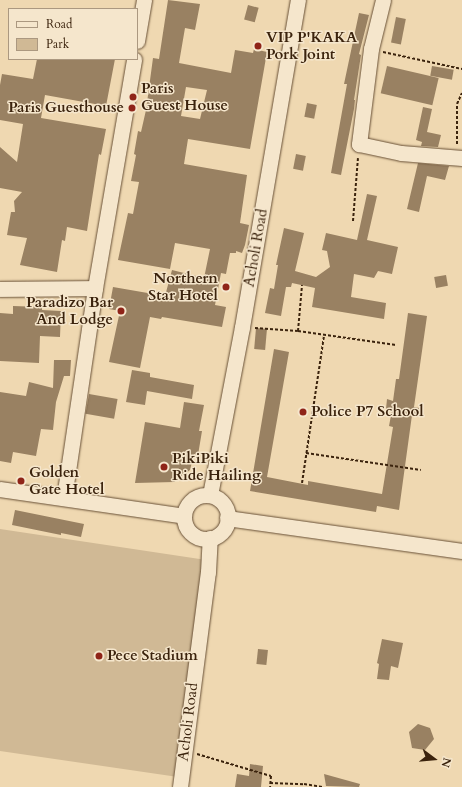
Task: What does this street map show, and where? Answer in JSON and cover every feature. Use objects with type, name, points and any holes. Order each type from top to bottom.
[{"type":"street","points":[[138,35],[144,0]]},
{"type":"street","name":"Acholi Road","points":[[210,496],[242,327],[298,0]]},
{"type":"street","points":[[383,0],[371,50],[359,144],[401,153],[459,158]]},
{"type":"street","points":[[64,498],[95,288],[134,60]]},
{"type":"street","points":[[0,289],[95,288]]},
{"type":"street","points":[[0,489],[184,516]]},
{"type":"street","points":[[204,495],[210,496],[223,503],[227,518],[226,523],[220,533],[210,538],[205,538],[194,535],[187,527],[184,516],[188,504],[192,500],[204,495]]},
{"type":"street","points":[[227,518],[462,551]]},
{"type":"street","name":"Acholi Road","points":[[180,787],[208,572],[210,538]]},
{"type":"path","points":[[371,50],[462,69]]},
{"type":"path","points":[[459,158],[456,104],[462,93]]},
{"type":"path","points":[[353,221],[359,144]]},
{"type":"path","points":[[298,331],[302,285]]},
{"type":"path","points":[[242,327],[298,331],[396,345]]},
{"type":"path","points":[[302,483],[324,335]]},
{"type":"path","points":[[306,453],[421,470]]},
{"type":"path","points":[[184,750],[271,776],[270,787]]},
{"type":"path","points":[[270,783],[304,784],[324,787]]},
{"type":"green space","name":"Pece Stadium","points":[[0,529],[213,561],[178,777],[0,751]]},
{"type":"building","points":[[168,0],[200,4],[195,30],[185,28],[179,63],[231,73],[235,50],[253,53],[254,49],[267,52],[250,149],[188,139],[184,164],[247,175],[240,223],[249,225],[245,245],[242,253],[236,251],[236,253],[230,253],[226,274],[221,273],[215,305],[226,307],[222,327],[162,317],[161,319],[150,317],[140,368],[109,362],[120,311],[109,309],[113,287],[165,296],[172,270],[204,278],[210,249],[175,243],[170,269],[118,260],[128,213],[133,214],[139,182],[131,181],[136,155],[134,154],[138,131],[141,132],[146,110],[153,58],[159,59]],"holes":[[[186,87],[207,90],[200,119],[181,116]]]},
{"type":"building","points":[[248,5],[259,8],[255,22],[244,19]]},
{"type":"building","points":[[359,13],[369,15],[359,54],[361,55],[354,109],[341,175],[331,173],[347,84],[344,84]]},
{"type":"building","points":[[396,17],[406,19],[401,44],[391,43]]},
{"type":"building","points":[[37,60],[115,60],[106,106],[45,95],[41,118],[106,129],[101,155],[99,154],[87,231],[67,227],[65,241],[62,240],[57,272],[20,265],[27,238],[7,235],[11,212],[15,212],[14,201],[22,192],[0,188],[0,147],[17,162],[23,124],[0,120],[0,85],[2,74],[33,79]]},
{"type":"building","points":[[387,66],[439,78],[432,105],[381,93]]},
{"type":"building","points":[[432,66],[454,70],[452,80],[430,76]]},
{"type":"building","points":[[307,103],[317,105],[314,119],[304,117]]},
{"type":"building","points":[[423,107],[432,109],[427,132],[441,135],[438,147],[421,146],[422,142],[416,140]]},
{"type":"building","points":[[296,154],[306,156],[303,171],[293,169]]},
{"type":"building","points":[[418,163],[449,166],[445,180],[427,176],[419,212],[407,209]]},
{"type":"building","points":[[367,194],[377,196],[367,240],[398,247],[392,274],[378,271],[374,278],[354,274],[351,297],[386,303],[384,319],[312,307],[315,288],[292,283],[291,287],[286,287],[281,316],[265,313],[270,288],[274,289],[278,265],[276,265],[284,228],[304,233],[295,271],[316,277],[330,267],[327,251],[322,250],[326,233],[357,240]]},
{"type":"building","points":[[446,275],[448,286],[436,288],[434,277]]},
{"type":"building","points":[[13,306],[42,307],[42,310],[61,311],[60,337],[40,336],[39,363],[0,361],[0,313],[13,314]]},
{"type":"building","points":[[408,313],[427,316],[414,407],[419,408],[418,416],[412,415],[399,510],[377,506],[376,512],[250,491],[274,349],[289,352],[267,477],[308,485],[308,481],[382,494],[393,427],[389,426],[392,410],[386,409],[387,399],[393,401],[396,379],[399,379]]},
{"type":"building","points":[[256,328],[267,329],[265,350],[254,349]]},
{"type":"building","points":[[54,360],[71,360],[70,376],[64,376],[56,402],[53,430],[41,429],[36,456],[13,452],[11,463],[0,461],[0,392],[26,396],[29,382],[53,388]]},
{"type":"building","points":[[132,370],[150,373],[150,377],[194,385],[192,399],[147,391],[145,405],[126,402]]},
{"type":"building","points":[[89,394],[118,399],[114,419],[86,414]]},
{"type":"building","points":[[184,402],[204,405],[199,431],[202,431],[198,455],[194,454],[190,470],[174,482],[135,483],[145,422],[180,428]]},
{"type":"building","points":[[15,510],[84,524],[81,537],[61,533],[61,535],[12,525]]},
{"type":"building","points":[[382,639],[403,643],[398,668],[391,666],[389,680],[377,679],[379,664],[377,663]]},
{"type":"building","points":[[258,649],[268,650],[266,665],[256,664]]},
{"type":"building","points":[[418,724],[430,728],[434,739],[425,750],[412,748],[409,732]]},
{"type":"building","points":[[250,764],[263,766],[261,787],[235,787],[237,774],[249,776]]},
{"type":"building","points":[[324,774],[360,784],[359,787],[326,786]]},
{"type":"place","name":"VIP P'KAKA Pork Joint","points":[[258,46]]},
{"type":"place","name":"Paris Guest House","points":[[133,97]]},
{"type":"place","name":"Paris Guesthouse","points":[[132,108]]},
{"type":"place","name":"Northern Star Hotel","points":[[226,287]]},
{"type":"place","name":"Paradizo Bar And Lodge","points":[[121,311]]},
{"type":"place","name":"Police P7 School","points":[[303,412]]},
{"type":"place","name":"PikiPiki Ride Hailing","points":[[164,467]]},
{"type":"place","name":"Golden Gate Hotel","points":[[21,481]]},
{"type":"place","name":"Pece Stadium","points":[[99,656]]}]
